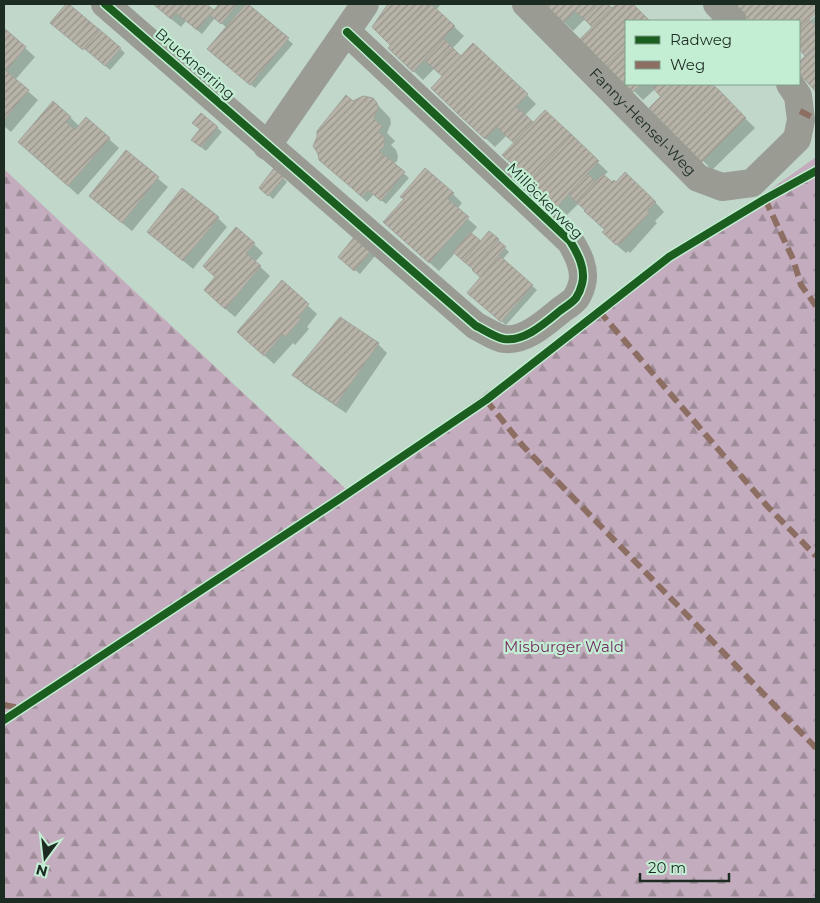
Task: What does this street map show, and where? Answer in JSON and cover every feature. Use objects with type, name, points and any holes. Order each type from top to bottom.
[{"type":"street","name":"Brucknerring","points":[[105,4],[267,146]]},
{"type":"street","name":"Fanny-Hensel-Weg","points":[[526,4],[698,178],[722,187],[752,183],[797,139],[801,120],[798,96],[791,85]]},
{"type":"street","points":[[717,4],[732,20]]},
{"type":"street","points":[[267,146],[347,32],[361,5]]},
{"type":"street","name":"Millöckerweg","points":[[267,146],[476,326],[493,335],[510,339],[524,335],[537,328],[576,298],[582,285],[584,273],[579,256],[570,241],[347,32]]},
{"type":"green space","name":"Misburger Wald","points":[[816,157],[816,899],[4,899],[4,169],[348,491]]},
{"type":"building","points":[[66,4],[69,4],[89,21],[72,41],[50,23]]},
{"type":"building","points":[[153,4],[184,4],[171,19]]},
{"type":"building","points":[[184,4],[206,4],[214,10],[197,30],[176,13]]},
{"type":"building","points":[[219,4],[238,4],[221,24],[210,15]]},
{"type":"building","points":[[246,4],[289,38],[250,85],[207,49]]},
{"type":"building","points":[[388,4],[425,4],[427,6],[390,45],[372,27]]},
{"type":"building","points":[[429,4],[455,26],[413,72],[388,48]]},
{"type":"building","points":[[545,4],[582,4],[563,23]]},
{"type":"building","points":[[582,4],[599,4],[584,19],[575,11]]},
{"type":"building","points":[[599,4],[608,4],[612,8],[592,27],[584,19]]},
{"type":"building","points":[[616,4],[633,4],[649,20],[625,20],[625,47],[606,66],[580,39]]},
{"type":"building","points":[[733,4],[771,4],[753,20],[749,20]]},
{"type":"building","points":[[771,4],[816,4],[816,13],[800,29],[800,20],[753,20]]},
{"type":"building","points":[[809,19],[816,27],[816,30],[800,45],[800,29]]},
{"type":"building","points":[[89,21],[100,30],[83,50],[72,41]]},
{"type":"building","points":[[4,28],[26,47],[6,71],[29,90],[4,120]]},
{"type":"building","points":[[100,30],[121,48],[105,66],[84,48]]},
{"type":"building","points":[[816,30],[816,46],[805,56],[800,50],[800,45]]},
{"type":"building","points":[[444,39],[452,47],[433,68],[424,60]]},
{"type":"building","points":[[473,43],[500,68],[458,114],[431,88]]},
{"type":"building","points":[[816,46],[816,92],[800,74],[800,61]]},
{"type":"building","points":[[452,47],[461,56],[442,76],[433,68]]},
{"type":"building","points":[[625,47],[625,84],[606,66]]},
{"type":"building","points":[[500,68],[528,94],[485,139],[458,114]]},
{"type":"building","points":[[626,85],[640,85],[633,92]]},
{"type":"building","points":[[656,85],[672,85],[661,97],[653,88]]},
{"type":"building","points":[[672,85],[713,85],[720,91],[675,135],[649,108]]},
{"type":"building","points":[[720,91],[746,118],[702,162],[675,135]]},
{"type":"building","points":[[346,95],[353,101],[363,96],[373,98],[378,108],[374,119],[382,126],[378,132],[383,135],[385,141],[384,147],[379,151],[383,154],[353,189],[319,160],[313,146],[317,137],[317,131]]},
{"type":"building","points":[[53,101],[71,117],[66,122],[75,130],[86,117],[110,138],[68,186],[18,142]]},
{"type":"building","points":[[516,107],[525,114],[505,135],[497,127]]},
{"type":"building","points":[[545,110],[572,135],[530,180],[502,155]]},
{"type":"building","points":[[201,113],[218,127],[201,147],[191,140],[200,129],[192,123]]},
{"type":"building","points":[[525,114],[533,122],[514,143],[505,135]]},
{"type":"building","points":[[572,135],[599,161],[557,207],[530,180]]},
{"type":"building","points":[[126,150],[159,177],[122,223],[89,196]]},
{"type":"building","points":[[383,154],[405,172],[381,201],[368,190],[362,197],[353,189]]},
{"type":"building","points":[[274,168],[284,177],[268,196],[259,188]]},
{"type":"building","points":[[425,168],[454,193],[448,199],[469,217],[429,263],[383,222],[404,199],[400,197]]},
{"type":"building","points":[[625,172],[656,202],[647,211],[649,213],[620,244],[616,245],[602,232],[605,230],[584,211],[614,180],[616,182]]},
{"type":"building","points":[[588,174],[595,181],[576,202],[568,194]]},
{"type":"building","points":[[603,174],[612,182],[585,210],[576,202]]},
{"type":"building","points":[[182,188],[219,217],[183,261],[147,232]]},
{"type":"building","points":[[236,227],[255,243],[246,253],[261,266],[225,309],[204,290],[215,277],[203,266]]},
{"type":"building","points":[[489,231],[499,239],[473,269],[463,261]]},
{"type":"building","points":[[470,232],[481,241],[463,261],[453,252]]},
{"type":"building","points":[[355,236],[372,250],[354,271],[338,257]]},
{"type":"building","points":[[498,240],[506,247],[480,277],[472,270]]},
{"type":"building","points":[[499,255],[533,285],[501,322],[467,293]]},
{"type":"building","points":[[282,280],[309,304],[298,317],[301,319],[285,337],[283,334],[264,356],[237,332]]},
{"type":"building","points":[[340,317],[379,343],[336,405],[292,375]]},
{"type":"marked path","points":[[800,111],[816,119]]},
{"type":"marked path","points":[[765,199],[793,259],[801,285],[816,306]]},
{"type":"marked path","points":[[599,311],[768,507],[816,556]]},
{"type":"marked path","points":[[486,400],[523,446],[816,748]]},
{"type":"marked path","points":[[4,705],[21,708]]},
{"type":"cycle path","points":[[105,4],[476,326],[504,339],[520,337],[535,330],[573,302],[582,284],[582,267],[570,241],[347,32]]},
{"type":"cycle path","points":[[4,720],[486,400],[669,257],[765,199],[816,171]]}]
